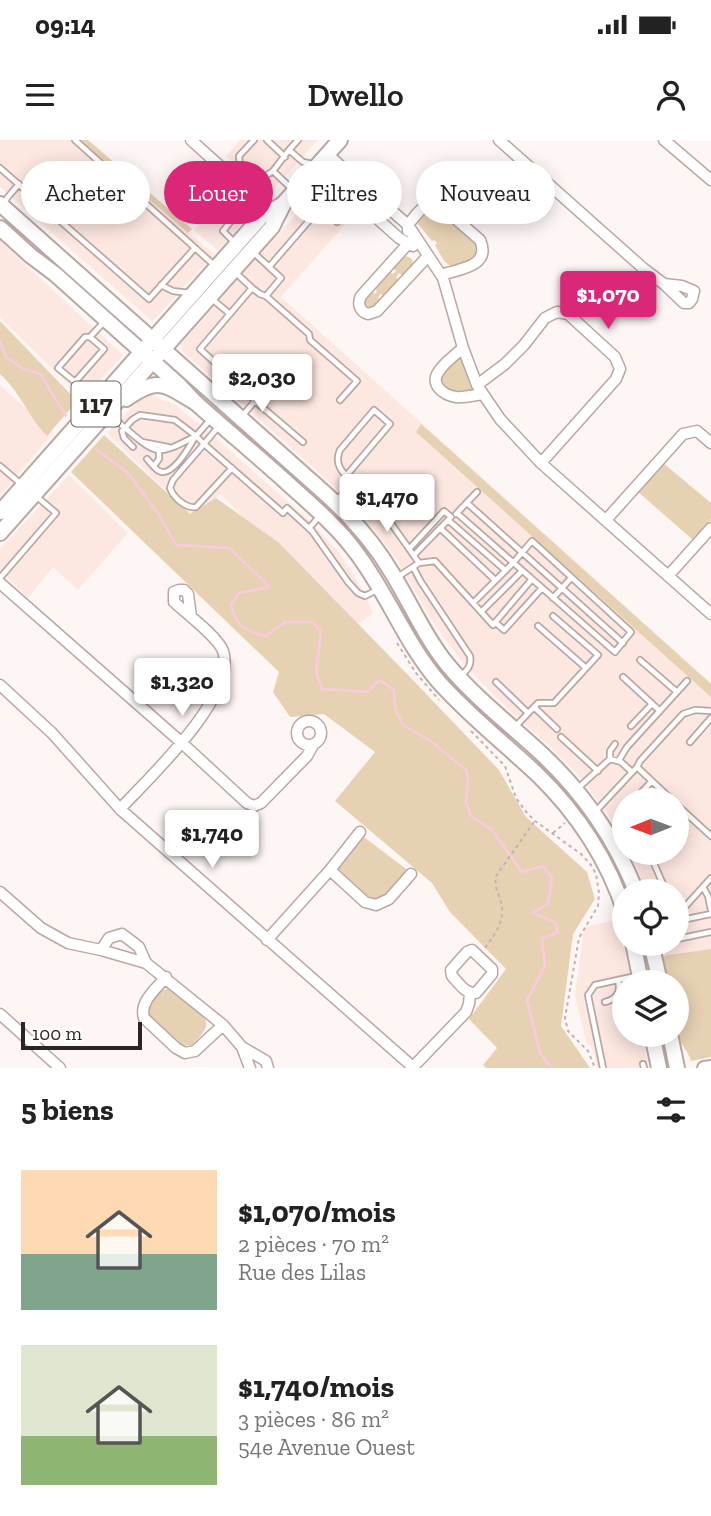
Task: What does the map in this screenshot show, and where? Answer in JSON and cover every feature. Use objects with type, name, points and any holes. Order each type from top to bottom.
[{"type":"main road","name":"117","points":[[321,161],[340,140]]},
{"type":"main road","name":"117","points":[[273,215],[287,199]]},
{"type":"main road","points":[[1,208],[335,502],[370,540],[396,578],[443,659],[576,790],[614,844],[630,879]]},
{"type":"main road","name":"117","points":[[158,345],[194,293],[256,224]]},
{"type":"main road","name":"117","points":[[0,533],[29,490],[147,356],[210,297],[272,224]]},
{"type":"main road","points":[[0,229],[147,356],[322,514],[360,557],[414,648],[432,673],[544,782],[612,879]]},
{"type":"main road","points":[[102,408],[151,385],[166,386],[196,402]]},
{"type":"main road","name":"117","points":[[0,512],[29,490]]},
{"type":"main road","points":[[380,588],[396,578]]},
{"type":"main road","points":[[501,741],[513,728]]},
{"type":"main road","points":[[574,822],[594,813]]},
{"type":"main road","points":[[655,1047],[659,1068]]},
{"type":"main road","points":[[673,1047],[677,1068]]},
{"type":"street","points":[[191,140],[214,161]]},
{"type":"street","points":[[499,140],[664,284]]},
{"type":"street","points":[[664,140],[711,180]]},
{"type":"street","points":[[327,154],[335,161]]},
{"type":"street","points":[[408,225],[426,205],[436,203],[480,240],[482,253],[477,261],[467,268],[441,275]]},
{"type":"street","points":[[402,220],[408,225],[411,239],[428,256],[441,275],[477,385],[500,419],[541,463],[711,614]]},
{"type":"street","points":[[384,224],[399,238],[411,239]]},
{"type":"street","points":[[411,239],[361,296],[359,305],[365,313],[377,312],[428,256]]},
{"type":"street","points":[[477,385],[505,364],[545,318],[557,312],[568,314],[615,358],[620,369],[616,379],[541,463]]},
{"type":"street","points":[[463,348],[438,371],[436,385],[443,393],[456,397],[483,394]]},
{"type":"street","points":[[606,520],[683,433],[698,431],[711,443]]},
{"type":"street","points":[[668,576],[711,528]]},
{"type":"street","points":[[0,583],[247,803],[254,806],[261,803],[307,756],[313,745]]},
{"type":"street","points":[[120,809],[182,743],[216,694],[225,665],[224,653],[219,643],[191,617]]},
{"type":"street","points":[[0,685],[52,733],[120,809],[414,1068],[466,1012],[470,993]]},
{"type":"street","points":[[267,940],[360,832]]},
{"type":"street","points":[[330,870],[365,902],[376,905],[389,899],[411,874]]},
{"type":"street","points":[[0,891],[41,928],[68,943],[146,963],[166,977],[223,1024],[242,1047],[250,1068]]},
{"type":"street","points":[[102,950],[109,938],[122,934],[139,947],[146,963]]},
{"type":"street","points":[[472,950],[492,969],[492,974],[476,993],[470,993],[452,976],[451,970],[472,950]]},
{"type":"street","points":[[166,977],[143,1005],[142,1012],[144,1018],[176,1048],[185,1053],[195,1051],[223,1024]]},
{"type":"street","points":[[0,1014],[60,1068]]},
{"type":"street","points":[[242,1047],[266,1061],[268,1068]]},
{"type":"street","points":[[704,1068],[711,1067]]},
{"type":"lane","points":[[75,140],[217,268]]},
{"type":"lane","points":[[240,161],[239,156],[254,140]]},
{"type":"lane","points":[[267,140],[285,156]]},
{"type":"lane","points":[[273,170],[298,140]]},
{"type":"lane","points":[[289,150],[302,161]]},
{"type":"lane","points":[[0,168],[149,299],[195,248]]},
{"type":"lane","points":[[273,172],[287,185]]},
{"type":"lane","points":[[1,208],[19,184]]},
{"type":"lane","points":[[229,224],[223,231],[237,245]]},
{"type":"lane","points":[[269,267],[306,224]]},
{"type":"lane","points":[[251,251],[281,278],[266,296]]},
{"type":"lane","points":[[233,271],[309,334],[310,340],[357,381],[340,400]]},
{"type":"lane","points":[[161,285],[173,291],[194,293]]},
{"type":"lane","points":[[252,288],[200,349],[303,442]]},
{"type":"lane","points":[[210,297],[230,314]]},
{"type":"lane","points":[[106,320],[90,337],[85,337],[58,368],[149,448],[171,448],[196,436],[217,421]]},
{"type":"lane","points":[[75,382],[104,349],[90,337]]},
{"type":"lane","points":[[240,418],[255,401]]},
{"type":"lane","points":[[346,476],[390,424],[373,410],[338,452],[338,465],[346,476],[380,510],[419,563]]},
{"type":"lane","points":[[133,447],[122,435],[122,431],[137,416],[148,415],[177,421],[282,513],[287,508],[309,528],[358,593],[365,596],[380,588]]},
{"type":"lane","points":[[217,421],[204,444],[173,480],[171,492],[185,505],[194,508],[232,468]]},
{"type":"lane","points":[[147,459],[162,472],[170,470],[185,454],[196,436]]},
{"type":"lane","points":[[142,442],[171,448]]},
{"type":"lane","points":[[154,466],[159,459],[159,450]]},
{"type":"lane","points":[[0,466],[56,513],[0,578]]},
{"type":"lane","points":[[335,502],[354,484]]},
{"type":"lane","points":[[414,555],[449,519],[458,514],[477,492]]},
{"type":"lane","points":[[467,503],[622,643]]},
{"type":"lane","points":[[410,548],[444,511],[449,519],[505,570]]},
{"type":"lane","points":[[309,528],[322,514]]},
{"type":"lane","points":[[458,514],[513,563],[522,571],[615,652],[631,632],[532,541],[513,563],[473,603]]},
{"type":"lane","points":[[440,528],[495,580]]},
{"type":"lane","points":[[396,578],[419,563],[435,561],[493,625],[532,579]]},
{"type":"lane","points":[[413,567],[470,656],[469,668],[459,677]]},
{"type":"lane","points":[[481,612],[522,571]]},
{"type":"lane","points":[[553,598],[571,578]]},
{"type":"lane","points":[[495,622],[504,630],[542,588]]},
{"type":"lane","points":[[513,728],[538,703],[554,703],[598,655],[553,616]]},
{"type":"lane","points":[[538,626],[586,668]]},
{"type":"lane","points":[[640,660],[677,692]]},
{"type":"lane","points":[[623,677],[660,711]]},
{"type":"lane","points":[[619,760],[627,747],[687,681]]},
{"type":"lane","points":[[496,682],[528,713]]},
{"type":"lane","points":[[631,726],[652,704]]},
{"type":"lane","points":[[534,707],[557,729]]},
{"type":"lane","points":[[594,813],[683,714],[699,709],[711,711]]},
{"type":"lane","points":[[690,742],[711,718]]},
{"type":"lane","points":[[561,737],[598,771]]},
{"type":"lane","points":[[576,790],[610,759],[610,751],[615,744]]},
{"type":"lane","points":[[610,759],[619,760],[632,772]]},
{"type":"lane","points":[[637,767],[659,788]]},
{"type":"lane","points":[[645,788],[652,781]]},
{"type":"lane","points":[[690,816],[711,836]]},
{"type":"lane","points":[[689,902],[711,878]]},
{"type":"lane","points":[[689,918],[711,912],[708,895],[703,887]]},
{"type":"lane","points":[[689,937],[711,932]]},
{"type":"lane","points":[[603,1068],[588,995],[595,985],[612,981]]},
{"type":"lane","points":[[605,1002],[612,1000]]},
{"type":"lane","points":[[590,1004],[597,1003]]},
{"type":"path","points":[[530,816],[581,854],[594,869],[598,880],[598,906],[579,938],[565,1018],[568,1031],[588,1051],[595,1068]]},
{"type":"path","points":[[482,953],[502,918],[502,904],[494,882],[496,876],[535,821]]},
{"type":"path","points":[[553,834],[574,822]]},
{"type":"shaded area","points":[[0,140],[79,140],[104,161],[21,161],[21,206],[0,187]]},
{"type":"shaded area","points":[[80,140],[88,140],[113,161],[104,161]]},
{"type":"shaded area","points":[[240,140],[318,140],[299,161],[287,161],[287,174],[273,190],[273,161],[231,161],[226,156]]},
{"type":"shaded area","points":[[150,193],[164,205],[164,212],[150,200]]},
{"type":"shaded area","points":[[150,200],[164,212],[164,224],[178,224],[214,254],[152,321],[42,224],[150,224]]},
{"type":"shaded area","points":[[178,224],[186,224],[192,229],[188,233]]},
{"type":"shaded area","points":[[199,224],[241,224],[218,251],[194,230]]},
{"type":"shaded area","points":[[287,224],[345,224],[281,297],[711,683],[711,963],[668,970],[665,956],[689,956],[689,879],[642,879],[636,865],[690,864],[690,788],[612,788],[612,821],[579,776],[466,667],[434,624],[397,560],[366,519],[324,477],[182,351],[181,344]]},
{"type":"shaded area","points":[[418,224],[455,224],[477,244],[478,249],[476,256],[464,265],[449,265],[435,245],[437,243],[432,241]]},
{"type":"shaded area","points":[[0,241],[123,355],[84,399],[0,318]]},
{"type":"shaded area","points":[[403,256],[411,259],[410,267],[403,276],[399,273],[396,277],[399,281],[385,297],[381,294],[378,297],[381,301],[376,307],[368,309],[363,305],[364,298],[371,291],[375,294],[377,291],[374,287],[389,271],[393,274],[396,271],[392,267]]},
{"type":"shaded area","points":[[0,321],[77,401],[47,436],[0,374]]},
{"type":"shaded area","points":[[461,357],[473,391],[451,390],[440,382],[441,372]]},
{"type":"shaded area","points":[[0,385],[53,433],[0,496]]},
{"type":"shaded area","points":[[151,394],[174,404],[204,428],[312,523],[341,555],[363,590],[373,613],[354,628],[220,494],[195,519],[107,433],[141,398]]},
{"type":"shaded area","points":[[421,424],[711,684],[711,697],[416,432]]},
{"type":"shaded area","points":[[104,435],[190,514],[216,498],[278,542],[499,770],[526,817],[587,872],[595,899],[573,934],[561,1026],[590,1068],[486,1068],[483,1065],[497,1048],[469,1019],[506,969],[450,912],[432,883],[335,801],[375,752],[324,714],[290,717],[273,692],[279,672],[71,472]]},
{"type":"shaded area","points":[[663,463],[711,503],[711,519],[693,540],[636,490]]},
{"type":"shaded area","points":[[69,475],[128,533],[78,590],[53,567],[28,598],[0,570],[0,549]]},
{"type":"shaded area","points":[[360,834],[410,872],[378,904],[366,901],[330,870]]},
{"type":"shaded area","points":[[612,921],[612,956],[626,956],[629,970],[612,970],[612,1047],[645,1047],[649,1068],[598,1068],[591,1045],[587,1045],[575,996],[584,927]]},
{"type":"shaded area","points":[[711,949],[711,1057],[691,1061],[683,1047],[689,1047],[689,970],[664,970],[662,956],[689,956],[689,952]]},
{"type":"shaded area","points":[[168,988],[205,1019],[205,1030],[192,1045],[174,1040],[149,1016],[153,999]]},
{"type":"waterway","points":[[0,340],[6,357],[24,369],[40,374],[66,416]]},
{"type":"waterway","points":[[97,450],[128,473],[159,515],[176,545],[229,548],[270,587],[239,593],[231,604],[235,618],[243,626],[266,636],[285,622],[313,622],[321,632],[316,671],[322,689],[367,692],[380,680],[394,690],[395,709],[403,725],[428,739],[466,770],[466,802],[471,816],[492,830],[522,872],[543,866],[552,878],[548,904],[533,913],[555,922],[558,932],[542,939],[545,966],[527,1000],[540,1053],[552,1068]]}]
